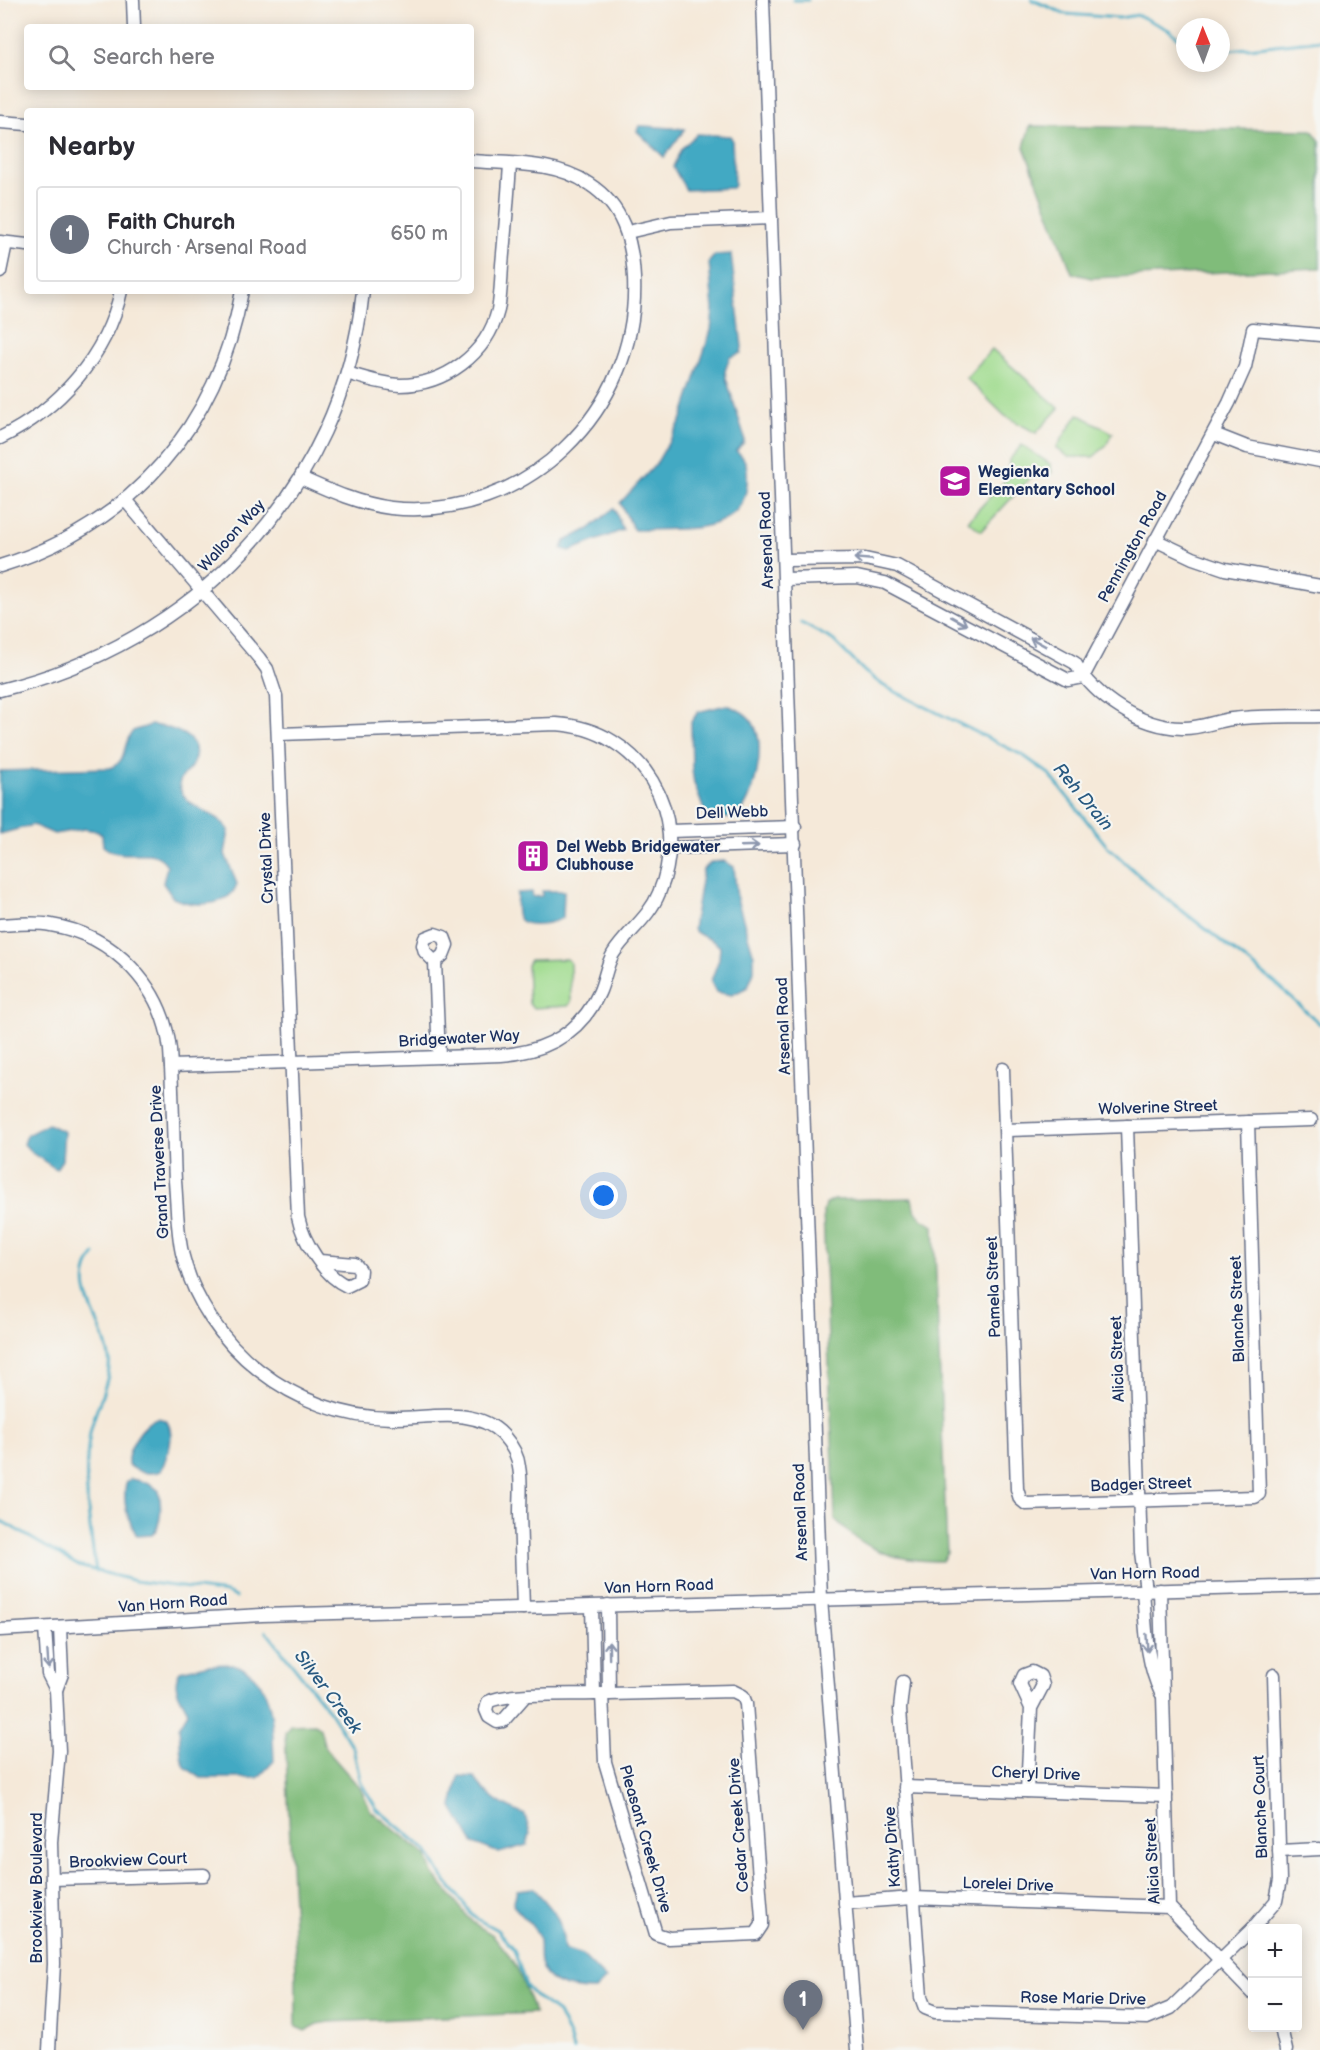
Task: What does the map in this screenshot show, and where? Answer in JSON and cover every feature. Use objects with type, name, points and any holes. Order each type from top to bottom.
[{"type":"street","points":[[133,0],[134,24]]},
{"type":"street","name":"Arsenal Road","points":[[763,0],[795,827],[804,1163],[821,1599],[856,2050]]},
{"type":"street","points":[[0,122],[24,124]]},
{"type":"street","points":[[301,478],[358,501],[389,507],[423,509],[478,500],[508,488],[559,455],[584,429],[605,399],[621,363],[634,308],[633,253],[628,232],[607,199],[581,179],[550,168],[474,161]]},
{"type":"street","points":[[347,373],[386,384],[407,385],[425,382],[441,377],[462,364],[482,343],[491,328],[499,303],[510,164]]},
{"type":"street","points":[[628,232],[671,222],[771,218]]},
{"type":"street","points":[[0,272],[3,243],[24,244]]},
{"type":"street","points":[[0,438],[40,414],[68,389],[102,341],[120,294]]},
{"type":"street","points":[[0,566],[67,539],[126,501],[171,453],[204,404],[226,355],[241,294]]},
{"type":"street","name":"Walloon Way","points":[[0,690],[54,675],[118,647],[149,630],[203,592],[256,538],[301,478],[329,422],[347,373],[363,294]]},
{"type":"street","name":"Pennington Road","points":[[1083,676],[1214,434],[1242,375],[1253,329],[1320,335]]},
{"type":"street","points":[[1214,434],[1248,447],[1320,461]]},
{"type":"street","name":"Crystal Drive","points":[[126,501],[267,669],[276,696],[280,734],[298,1217],[305,1241],[320,1260]]},
{"type":"street","points":[[1155,540],[1193,558],[1225,569],[1320,586]]},
{"type":"street","points":[[784,560],[866,559],[897,566],[1075,663],[1083,676],[1113,703],[1160,725],[1183,728],[1233,719],[1320,716]]},
{"type":"street","points":[[785,579],[872,579],[925,602],[1068,680],[1083,676]]},
{"type":"street","points":[[925,602],[934,586]]},
{"type":"street","points":[[1000,643],[1010,627]]},
{"type":"street","name":"Bridgewater Way","points":[[171,1066],[521,1053],[549,1045],[572,1030],[595,1001],[613,955],[653,906],[666,875],[670,831],[660,795],[640,764],[618,745],[579,727],[556,724],[280,734]]},
{"type":"street","name":"Dell Webb","points":[[670,831],[795,827]]},
{"type":"street","name":"Dell Webb","points":[[670,848],[795,844]]},
{"type":"street","name":"Grand Traverse Drive","points":[[0,925],[40,924],[65,928],[96,939],[121,956],[148,987],[162,1014],[169,1040],[179,1237],[192,1282],[213,1322],[237,1352],[256,1369],[293,1393],[317,1403],[354,1414],[384,1418],[468,1417],[488,1424],[512,1447],[519,1467],[523,1608]]},
{"type":"street","points":[[435,962],[439,1057]]},
{"type":"street","name":"Pamela Street","points":[[1003,1069],[1017,1489],[1024,1503]]},
{"type":"street","name":"Wolverine Street","points":[[1006,1130],[1311,1120]]},
{"type":"street","name":"Blanche Street","points":[[1248,1122],[1259,1494]]},
{"type":"street","name":"Alicia Street","points":[[1127,1126],[1142,1569],[1147,1651],[1151,1671],[1161,1694]]},
{"type":"street","name":"Badger Street","points":[[1024,1503],[1255,1497],[1259,1494]]},
{"type":"street","name":"Van Horn Road","points":[[0,1630],[245,1616],[1320,1586]]},
{"type":"street","name":"Alicia Street","points":[[1160,1590],[1164,1669],[1161,1694],[1169,1907],[1248,1989]]},
{"type":"street","name":"Pleasant Creek Drive","points":[[602,1694],[608,1605]]},
{"type":"street","name":"Pleasant Creek Drive","points":[[592,1606],[602,1694],[605,1762],[656,1934],[669,1938],[749,1935]]},
{"type":"street","name":"Brookview Boulevard","points":[[49,2050],[54,1964],[51,1842],[58,1751],[56,1690],[62,1674],[60,1627]]},
{"type":"street","name":"Brookview Boulevard","points":[[45,1628],[48,1674],[56,1690]]},
{"type":"street","name":"Blanche Court","points":[[1257,1924],[1276,1901],[1280,1880],[1274,1675]]},
{"type":"street","name":"Kathy Drive","points":[[903,1682],[900,1709],[905,1787],[921,2004],[925,2008]]},
{"type":"street","name":"Cedar Creek Drive","points":[[602,1694],[733,1691],[743,1696],[746,1704],[762,1918],[760,1929],[756,1934],[749,1935]]},
{"type":"street","points":[[525,1696],[602,1694]]},
{"type":"street","points":[[1028,1791],[1031,1708]]},
{"type":"street","name":"Cheryl Drive","points":[[905,1787],[1166,1796]]},
{"type":"street","points":[[1279,1851],[1320,1849]]},
{"type":"street","name":"Brookview Court","points":[[52,1879],[204,1875]]},
{"type":"street","name":"Lorelei Drive","points":[[845,1903],[913,1898],[1169,1907]]},
{"type":"street","name":"Blanche Court","points":[[1221,1960],[1248,1934]]},
{"type":"street","name":"Rose Marie Drive","points":[[925,2008],[935,2012],[1147,2019],[1171,2008],[1221,1960]]},
{"type":"street","points":[[1282,2032],[1286,2050]]},
{"type":"green space","points":[[1030,126],[1312,130],[1320,141],[1320,268],[1091,278],[1072,273],[1024,147]]},
{"type":"green space","points":[[992,349],[1059,408],[1036,433],[1005,416],[966,378]]},
{"type":"green space","points":[[1078,414],[1113,433],[1105,447],[1093,457],[1069,457],[1056,448]]},
{"type":"green space","points":[[1022,445],[1050,464],[1052,472],[1032,476],[981,531],[968,521],[1009,476],[1009,460]]},
{"type":"green space","points":[[567,959],[570,962],[571,1002],[568,1006],[533,1008],[529,1004],[527,965],[530,960]]},
{"type":"green space","points":[[912,1198],[914,1208],[919,1215],[934,1226],[947,1553],[942,1561],[911,1559],[884,1553],[859,1540],[835,1519],[823,1212],[825,1205],[834,1200]]},
{"type":"green space","points":[[315,1724],[320,1729],[325,1748],[360,1788],[371,1811],[427,1856],[433,1874],[473,1923],[493,1935],[506,1951],[518,1970],[535,2013],[330,2022],[318,2024],[305,2031],[296,2027],[296,1970],[285,1733],[290,1725]]},
{"type":"water","points":[[639,126],[685,129],[664,157],[637,131]]},
{"type":"water","points":[[697,134],[730,136],[732,139],[734,185],[732,188],[686,190],[673,167],[681,149]]},
{"type":"water","points":[[731,254],[742,347],[741,353],[730,357],[725,371],[744,435],[744,442],[736,451],[743,458],[747,470],[743,501],[733,514],[720,522],[704,527],[634,530],[620,503],[656,464],[681,421],[711,330],[713,310],[709,262],[715,255]]},
{"type":"water","points":[[614,508],[623,530],[570,551],[562,549],[565,541],[589,529]]},
{"type":"water","points":[[726,705],[741,711],[753,723],[759,745],[759,759],[749,799],[743,809],[736,818],[715,818],[705,813],[694,783],[691,722],[698,712]]},
{"type":"water","points":[[151,725],[175,730],[183,734],[194,745],[196,752],[194,761],[180,783],[182,793],[191,803],[217,819],[229,830],[225,854],[237,884],[233,892],[219,901],[200,904],[173,898],[163,883],[167,866],[162,859],[155,855],[111,851],[103,846],[102,835],[97,831],[84,829],[54,834],[33,825],[0,834],[0,771],[110,768],[120,761],[133,731]]},
{"type":"water","points":[[724,861],[734,867],[737,899],[754,956],[754,971],[748,987],[732,995],[716,992],[711,981],[719,959],[720,947],[693,929],[703,869],[712,862]]},
{"type":"water","points":[[542,891],[564,891],[563,917],[554,922],[540,924],[521,921],[517,912],[517,893],[532,892],[533,897],[542,896]]},
{"type":"water","points":[[48,1124],[64,1132],[62,1160],[56,1169],[32,1153],[24,1144],[27,1135]]},
{"type":"water","points":[[157,1418],[166,1420],[171,1432],[168,1452],[161,1471],[148,1473],[139,1471],[128,1464],[130,1451],[141,1431]]},
{"type":"water","points":[[131,1479],[149,1483],[159,1491],[160,1520],[152,1535],[137,1536],[129,1517],[125,1505],[125,1491],[126,1483]]},
{"type":"water","points":[[233,1664],[247,1671],[264,1691],[269,1704],[273,1732],[274,1761],[258,1778],[201,1778],[185,1767],[181,1756],[179,1727],[188,1712],[178,1692],[177,1677],[180,1671],[207,1665]]},
{"type":"water","points":[[459,1776],[474,1777],[496,1800],[525,1815],[530,1834],[527,1845],[499,1853],[473,1843],[452,1807]]},
{"type":"water","points":[[533,1888],[556,1915],[564,1949],[582,1955],[606,1979],[595,1990],[570,1988],[554,1982],[543,1970],[537,1934],[513,1905],[517,1890]]},
{"type":"waterway","points":[[793,0],[808,0]]},
{"type":"waterway","points":[[1032,0],[1066,14],[1119,18],[1138,15],[1176,36]]},
{"type":"waterway","points":[[1230,50],[1320,40]]},
{"type":"waterway","name":"Reh Drain","points":[[801,623],[833,640],[865,672],[884,686],[1024,756],[1049,774],[1107,846],[1153,888],[1275,983],[1320,1024]]},
{"type":"waterway","points":[[95,1254],[88,1267],[85,1280],[90,1306],[109,1358],[108,1375],[92,1424],[88,1450],[87,1502],[96,1571]]},
{"type":"waterway","name":"Silver Creek","points":[[0,1520],[79,1566],[135,1581],[227,1593],[236,1597]]},
{"type":"waterway","name":"Silver Creek","points":[[266,1631],[330,1712],[353,1748],[361,1783],[377,1809],[428,1852],[442,1876],[475,1918],[497,1930],[514,1950],[526,1986],[536,1997],[558,2013],[573,2050]]},
{"type":"place","name":"Wegienka Elementary School","points":[[955,481]]},
{"type":"place","name":"Del Webb Bridgewater Clubhouse","points":[[533,856]]},
{"type":"place","name":"Faith Church","points":[[803,2030]]}]
